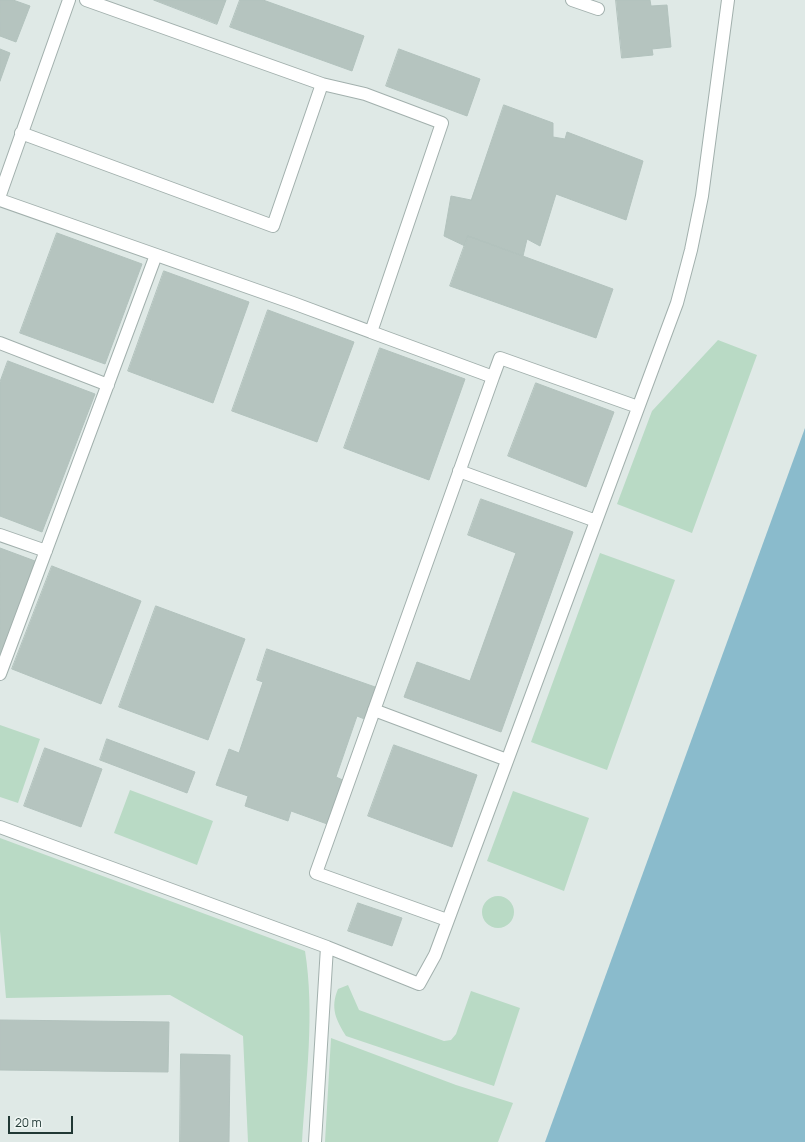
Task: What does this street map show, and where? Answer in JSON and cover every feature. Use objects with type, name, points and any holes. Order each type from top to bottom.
[{"type":"lane","points":[[0,195],[69,0]]},
{"type":"lane","points":[[86,0],[322,84],[365,94],[442,123],[371,332]]},
{"type":"lane","points":[[572,0],[598,9]]},
{"type":"lane","points":[[0,827],[327,947],[419,984],[435,955],[677,303],[691,250],[702,196],[728,0]]},
{"type":"lane","points":[[21,133],[273,226],[322,84]]},
{"type":"lane","points":[[0,200],[493,377]]},
{"type":"lane","points":[[0,674],[156,255]]},
{"type":"lane","points":[[0,343],[108,385]]},
{"type":"lane","points":[[448,920],[316,874],[500,358],[638,407]]},
{"type":"lane","points":[[459,471],[596,521]]},
{"type":"lane","points":[[0,535],[46,551]]},
{"type":"lane","points":[[374,710],[507,760]]},
{"type":"lane","points":[[314,1142],[327,947]]},
{"type":"green space","points":[[718,340],[757,355],[692,533],[617,504],[652,411]]},
{"type":"green space","points":[[600,553],[675,580],[607,770],[531,742]]},
{"type":"green space","points":[[0,725],[40,739],[18,803],[0,797]]},
{"type":"green space","points":[[130,790],[213,821],[197,865],[114,833]]},
{"type":"green space","points":[[513,791],[589,818],[564,891],[487,861]]},
{"type":"green space","points":[[0,838],[305,951],[308,975],[310,1023],[302,1142],[248,1142],[243,1036],[170,995],[6,998],[0,931]]},
{"type":"green space","points":[[498,896],[509,901],[514,912],[509,923],[498,928],[487,923],[482,912],[487,901]]},
{"type":"green space","points":[[348,985],[359,1010],[444,1041],[451,1040],[456,1034],[471,991],[520,1008],[494,1086],[346,1036],[339,1025],[335,1014],[334,1002],[338,989]]},
{"type":"green space","points":[[331,1038],[456,1085],[513,1103],[498,1142],[325,1142]]},
{"type":"water","points":[[805,428],[805,1142],[545,1142]]},
{"type":"building","points":[[0,0],[13,0],[30,6],[16,42],[0,36]]},
{"type":"building","points":[[154,0],[226,0],[217,24]]},
{"type":"building","points":[[240,0],[263,0],[364,36],[352,71],[230,27]]},
{"type":"building","points":[[616,0],[650,0],[651,6],[667,5],[671,47],[652,49],[653,55],[622,58]]},
{"type":"building","points":[[0,49],[10,53],[0,81]]},
{"type":"building","points":[[399,49],[480,79],[467,116],[386,86]]},
{"type":"building","points":[[504,105],[553,123],[553,137],[565,139],[567,132],[643,161],[626,220],[556,194],[540,246],[527,239],[523,256],[468,236],[465,246],[444,236],[451,196],[471,200]]},
{"type":"building","points":[[57,233],[142,264],[105,364],[20,333]]},
{"type":"building","points":[[468,236],[613,289],[596,338],[450,286]]},
{"type":"building","points":[[164,271],[249,302],[213,403],[128,371]]},
{"type":"building","points":[[268,310],[354,342],[317,442],[232,411]]},
{"type":"building","points":[[380,348],[465,379],[429,480],[344,448]]},
{"type":"building","points":[[8,361],[95,394],[42,532],[0,516],[0,382]]},
{"type":"building","points":[[536,383],[614,412],[586,487],[508,456]]},
{"type":"building","points":[[481,499],[573,532],[501,732],[404,697],[417,662],[470,681],[516,553],[468,535]]},
{"type":"building","points":[[0,548],[35,561],[0,660]]},
{"type":"building","points":[[52,566],[141,601],[101,704],[12,669]]},
{"type":"building","points":[[156,606],[245,639],[208,740],[119,707]]},
{"type":"building","points":[[267,649],[378,688],[367,720],[357,716],[336,777],[345,781],[330,825],[291,811],[288,821],[245,806],[248,796],[216,785],[229,749],[239,753],[263,682],[257,680]]},
{"type":"building","points":[[107,739],[195,772],[187,793],[100,760]]},
{"type":"building","points":[[394,745],[477,775],[452,847],[368,816]]},
{"type":"building","points":[[45,748],[102,769],[81,827],[24,806]]},
{"type":"building","points":[[358,903],[402,918],[392,946],[348,931]]},
{"type":"building","points":[[0,1020],[169,1022],[168,1072],[0,1070]]},
{"type":"building","points":[[181,1054],[230,1055],[229,1142],[180,1142]]}]
